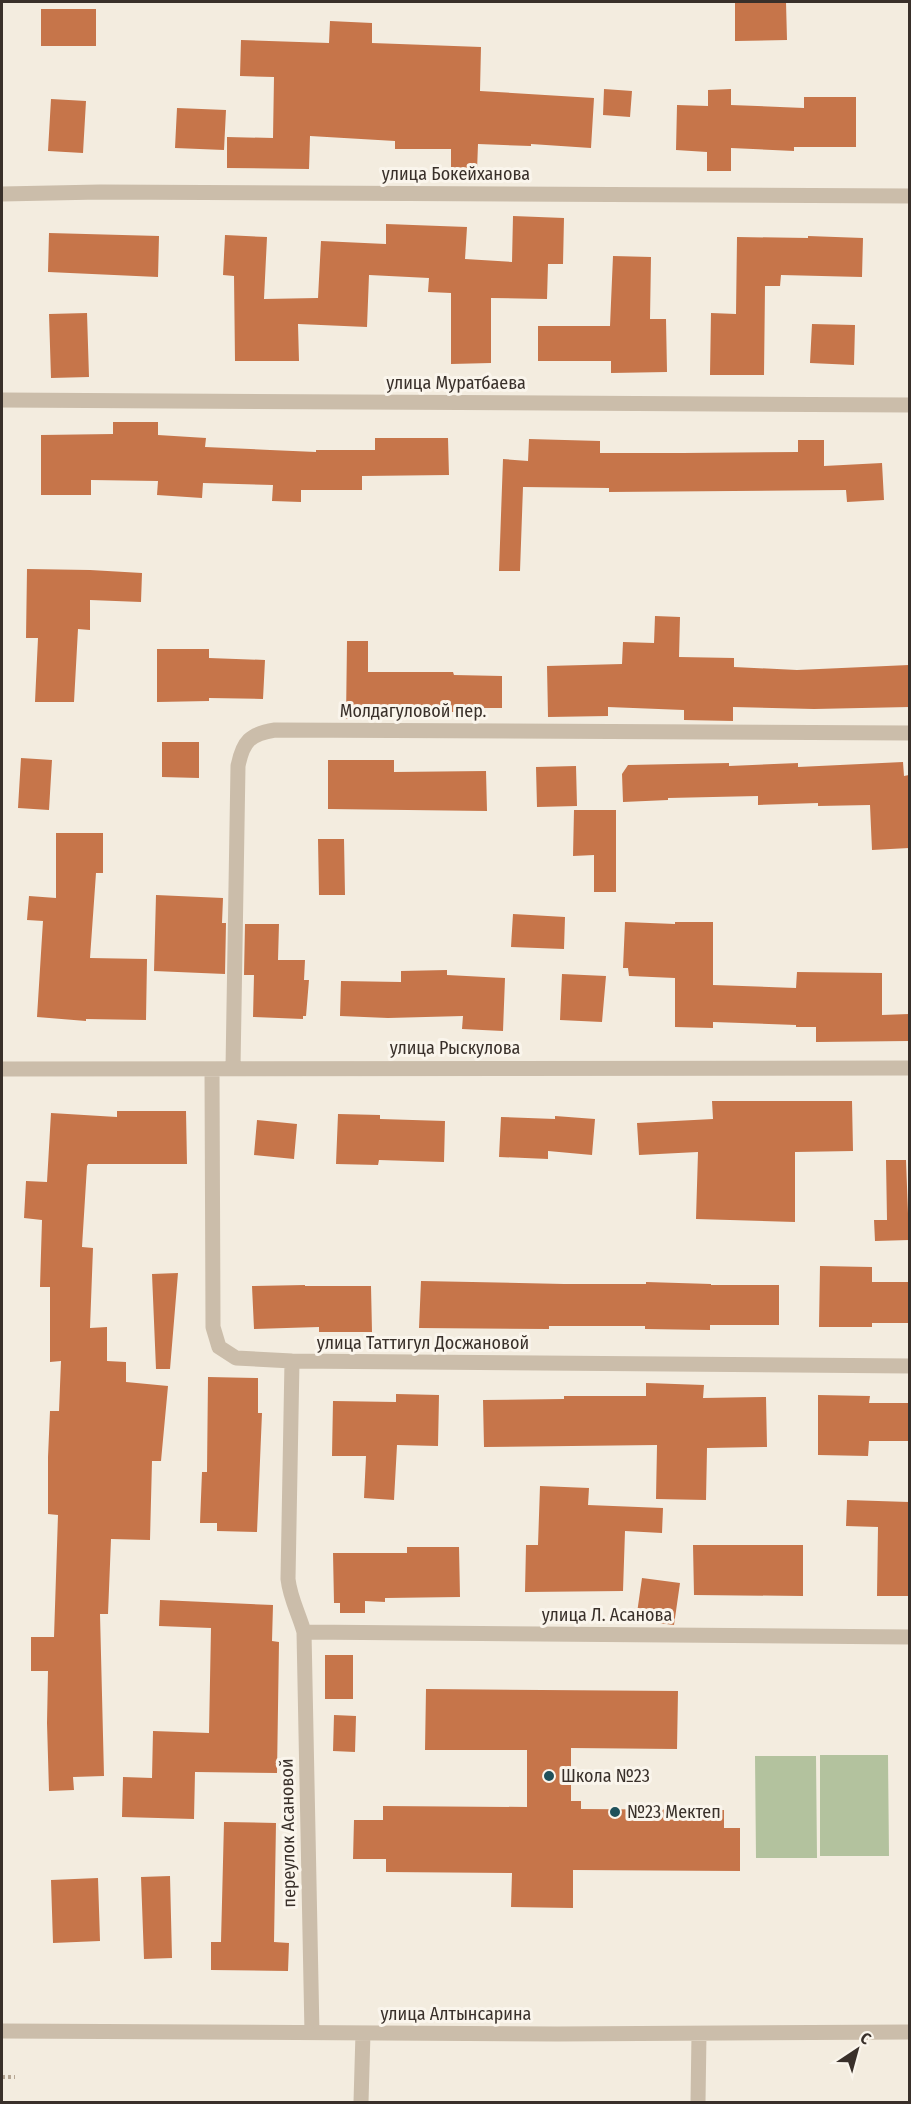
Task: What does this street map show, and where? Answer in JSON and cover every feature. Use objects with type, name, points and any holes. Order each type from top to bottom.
[{"type":"street","name":"улица Бокейханова","points":[[2,194],[100,192],[909,196]]},
{"type":"street","name":"улица Муратбаева","points":[[2,400],[909,405]]},
{"type":"street","name":"Молдагуловой пер.","points":[[232,1068],[238,766],[241,751],[247,741],[259,732],[275,730],[909,733]]},
{"type":"street","name":"улица Рыскулова","points":[[2,1069],[909,1068]]},
{"type":"street","name":"улица Таттигул Досжановой","points":[[212,1069],[213,1327],[219,1347],[236,1358],[292,1361],[909,1366]]},
{"type":"street","name":"переулок Асановой","points":[[292,1361],[288,1579],[290,1595],[299,1612],[304,1632],[312,2033]]},
{"type":"street","name":"улица Л. Асанова","points":[[304,1632],[909,1637]]},
{"type":"street","name":"улица Алтынсарина","points":[[2,2031],[699,2034],[909,2032]]},
{"type":"street","points":[[362,2103],[363,2033]]},
{"type":"street","points":[[698,2103],[699,2034]]},
{"type":"path","points":[[2,2077],[15,2077]]},
{"type":"green space","points":[[820,1755],[888,1755],[889,1856],[820,1856]]},
{"type":"green space","points":[[755,1756],[816,1756],[817,1858],[756,1858]]},
{"type":"building","points":[[735,2],[786,2],[787,40],[735,41]]},
{"type":"building","points":[[41,9],[96,9],[96,46],[41,46]]},
{"type":"building","points":[[330,21],[372,23],[372,43],[481,47],[480,91],[594,98],[591,148],[531,144],[531,146],[478,144],[477,171],[451,170],[451,149],[395,149],[395,141],[310,136],[309,169],[227,168],[227,137],[273,138],[274,77],[240,76],[241,40],[329,43]]},
{"type":"building","points":[[604,89],[632,91],[630,117],[603,115]]},
{"type":"building","points":[[731,89],[731,105],[804,108],[804,97],[856,97],[856,147],[794,147],[794,151],[731,148],[731,171],[707,171],[707,152],[676,150],[677,105],[708,106],[708,90]]},
{"type":"building","points":[[51,99],[86,101],[83,153],[48,151]]},
{"type":"building","points":[[177,108],[226,110],[224,150],[175,148]]},
{"type":"building","points":[[513,216],[564,218],[563,264],[548,264],[547,299],[491,298],[491,363],[451,364],[451,293],[428,292],[429,278],[369,275],[367,327],[298,324],[299,361],[235,361],[234,276],[223,275],[225,235],[267,237],[264,299],[318,298],[321,241],[386,244],[386,224],[467,227],[465,259],[512,262]]},
{"type":"building","points":[[49,233],[159,236],[158,277],[48,272]]},
{"type":"building","points":[[808,236],[863,238],[862,277],[781,275],[780,286],[765,286],[764,375],[710,375],[711,313],[736,314],[737,237],[808,238]]},
{"type":"building","points":[[613,256],[651,257],[650,319],[666,319],[667,372],[611,373],[611,361],[538,361],[538,326],[610,326]]},
{"type":"building","points":[[87,313],[89,377],[51,378],[49,314]]},
{"type":"building","points":[[812,324],[855,325],[854,365],[810,363]]},
{"type":"building","points":[[113,422],[158,422],[158,435],[206,438],[205,447],[316,452],[316,450],[375,450],[375,438],[448,438],[449,475],[362,476],[362,490],[301,490],[301,502],[272,501],[273,485],[203,483],[202,498],[157,495],[158,481],[91,480],[91,495],[41,495],[41,435],[113,434]]},
{"type":"building","points":[[529,439],[600,441],[600,453],[798,452],[798,440],[824,440],[824,466],[882,463],[884,500],[847,502],[846,490],[609,492],[609,488],[523,487],[520,571],[499,571],[503,459],[528,461]]},
{"type":"building","points":[[27,569],[142,573],[141,602],[90,600],[90,630],[78,629],[74,702],[35,702],[38,638],[26,638]]},
{"type":"building","points":[[655,616],[680,617],[679,657],[734,658],[734,667],[797,670],[909,665],[909,707],[814,709],[733,707],[733,721],[684,720],[684,710],[608,707],[608,716],[548,717],[547,666],[622,664],[623,642],[654,643]]},
{"type":"building","points":[[347,641],[368,641],[368,672],[453,672],[454,675],[502,676],[502,708],[454,708],[454,712],[368,712],[368,719],[346,719]]},
{"type":"building","points":[[157,649],[209,649],[209,658],[265,660],[263,699],[209,698],[209,701],[157,702]]},
{"type":"building","points":[[162,742],[199,742],[199,778],[162,777]]},
{"type":"building","points":[[21,758],[52,760],[49,810],[18,808]]},
{"type":"building","points":[[328,760],[394,760],[394,772],[486,771],[487,811],[328,809]]},
{"type":"building","points":[[903,762],[904,776],[909,775],[909,848],[872,850],[870,805],[818,806],[818,803],[758,805],[758,796],[668,798],[668,800],[623,802],[622,774],[628,765],[729,763],[729,766],[798,763],[798,767]]},
{"type":"building","points":[[576,766],[577,806],[537,807],[536,767]]},
{"type":"building","points":[[574,810],[616,810],[616,892],[594,892],[594,855],[573,856]]},
{"type":"building","points":[[56,833],[103,833],[103,873],[96,873],[90,958],[147,959],[146,1020],[86,1019],[86,1021],[37,1017],[43,921],[27,920],[29,896],[56,898]]},
{"type":"building","points":[[318,839],[344,839],[345,895],[319,895]]},
{"type":"building","points":[[156,895],[223,898],[222,923],[226,923],[225,974],[154,971]]},
{"type":"building","points":[[513,914],[565,917],[564,949],[511,947]]},
{"type":"building","points":[[625,922],[675,924],[675,922],[713,922],[713,985],[796,988],[797,972],[882,973],[882,1015],[909,1014],[909,1041],[816,1042],[816,1027],[796,1027],[796,1025],[713,1022],[713,1028],[675,1027],[675,978],[629,976],[628,968],[623,968]]},
{"type":"building","points":[[245,924],[279,924],[278,960],[305,960],[304,980],[309,980],[306,1016],[303,1016],[303,1019],[253,1017],[254,975],[244,975]]},
{"type":"building","points":[[447,970],[447,975],[505,978],[503,1031],[462,1029],[463,1016],[388,1018],[340,1016],[341,981],[401,982],[401,971]]},
{"type":"building","points":[[562,974],[606,976],[602,1022],[560,1020]]},
{"type":"building","points":[[712,1101],[852,1101],[853,1151],[795,1152],[795,1222],[696,1219],[698,1152],[639,1155],[637,1123],[713,1119]]},
{"type":"building","points":[[117,1111],[186,1111],[187,1164],[88,1164],[87,1166],[82,1247],[93,1248],[90,1328],[107,1327],[107,1361],[126,1362],[126,1382],[168,1386],[161,1461],[152,1461],[150,1540],[111,1539],[108,1614],[100,1614],[104,1776],[73,1777],[74,1790],[49,1791],[48,1671],[31,1671],[31,1637],[54,1637],[58,1515],[48,1514],[48,1457],[50,1411],[59,1411],[61,1361],[50,1362],[50,1287],[40,1287],[42,1220],[24,1218],[26,1181],[47,1182],[51,1113],[117,1117]]},
{"type":"building","points":[[338,1114],[380,1115],[380,1119],[445,1121],[444,1162],[379,1160],[378,1165],[336,1164]]},
{"type":"building","points":[[555,1116],[595,1119],[592,1155],[548,1151],[548,1159],[499,1157],[501,1117],[555,1119]]},
{"type":"building","points":[[257,1120],[297,1124],[294,1159],[254,1155]]},
{"type":"building","points":[[886,1160],[906,1160],[909,1240],[875,1241],[874,1220],[887,1220]]},
{"type":"building","points":[[820,1266],[872,1267],[872,1282],[909,1282],[909,1323],[872,1323],[872,1327],[819,1327]]},
{"type":"building","points":[[178,1273],[170,1369],[156,1369],[152,1274]]},
{"type":"building","points":[[421,1281],[779,1285],[779,1325],[710,1325],[710,1330],[645,1329],[645,1326],[549,1326],[549,1329],[419,1328]]},
{"type":"building","points":[[252,1286],[371,1286],[372,1332],[319,1332],[319,1327],[254,1329]]},
{"type":"building","points":[[208,1377],[258,1378],[258,1413],[262,1413],[257,1532],[217,1531],[217,1523],[200,1523],[202,1472],[207,1472]]},
{"type":"building","points":[[646,1383],[704,1385],[703,1398],[766,1397],[767,1447],[707,1448],[706,1500],[656,1499],[657,1445],[484,1447],[483,1400],[564,1399],[564,1396],[646,1396]]},
{"type":"building","points":[[396,1394],[439,1395],[438,1446],[397,1445],[394,1500],[364,1498],[366,1456],[332,1456],[333,1401],[396,1402]]},
{"type":"building","points":[[818,1395],[870,1396],[869,1403],[909,1403],[909,1441],[869,1441],[868,1456],[818,1455]]},
{"type":"building","points":[[540,1486],[589,1488],[588,1505],[663,1508],[662,1533],[625,1531],[623,1591],[525,1592],[526,1545],[538,1545]]},
{"type":"building","points":[[847,1500],[909,1502],[909,1596],[877,1596],[878,1527],[846,1526]]},
{"type":"building","points":[[693,1545],[803,1545],[803,1596],[694,1595]]},
{"type":"building","points":[[407,1547],[459,1547],[460,1597],[385,1598],[385,1602],[365,1601],[365,1613],[340,1613],[340,1603],[334,1603],[333,1553],[407,1553]]},
{"type":"building","points":[[642,1578],[680,1583],[674,1625],[636,1620]]},
{"type":"building","points":[[160,1600],[273,1605],[272,1641],[279,1642],[277,1773],[195,1772],[194,1819],[122,1817],[123,1777],[152,1778],[153,1731],[209,1733],[211,1628],[159,1626]]},
{"type":"building","points":[[325,1655],[353,1655],[353,1699],[325,1699]]},
{"type":"building","name":"Школа №23","points":[[426,1689],[678,1691],[677,1749],[571,1748],[571,1801],[581,1801],[581,1809],[724,1810],[724,1828],[740,1828],[740,1871],[573,1870],[573,1908],[511,1907],[512,1873],[386,1872],[386,1859],[353,1859],[354,1820],[383,1820],[383,1806],[527,1807],[527,1750],[425,1750]]},
{"type":"building","points":[[334,1715],[356,1716],[355,1752],[333,1751]]},
{"type":"building","points":[[224,1822],[276,1823],[274,1942],[289,1943],[288,1971],[211,1970],[211,1942],[221,1942]]},
{"type":"building","points":[[170,1876],[172,1958],[144,1959],[141,1877]]},
{"type":"building","points":[[98,1878],[100,1941],[53,1943],[51,1880]]},
{"type":"place","name":"Школа №23","points":[[549,1776]]},
{"type":"place","name":"№23 Мектеп","points":[[615,1812]]}]
